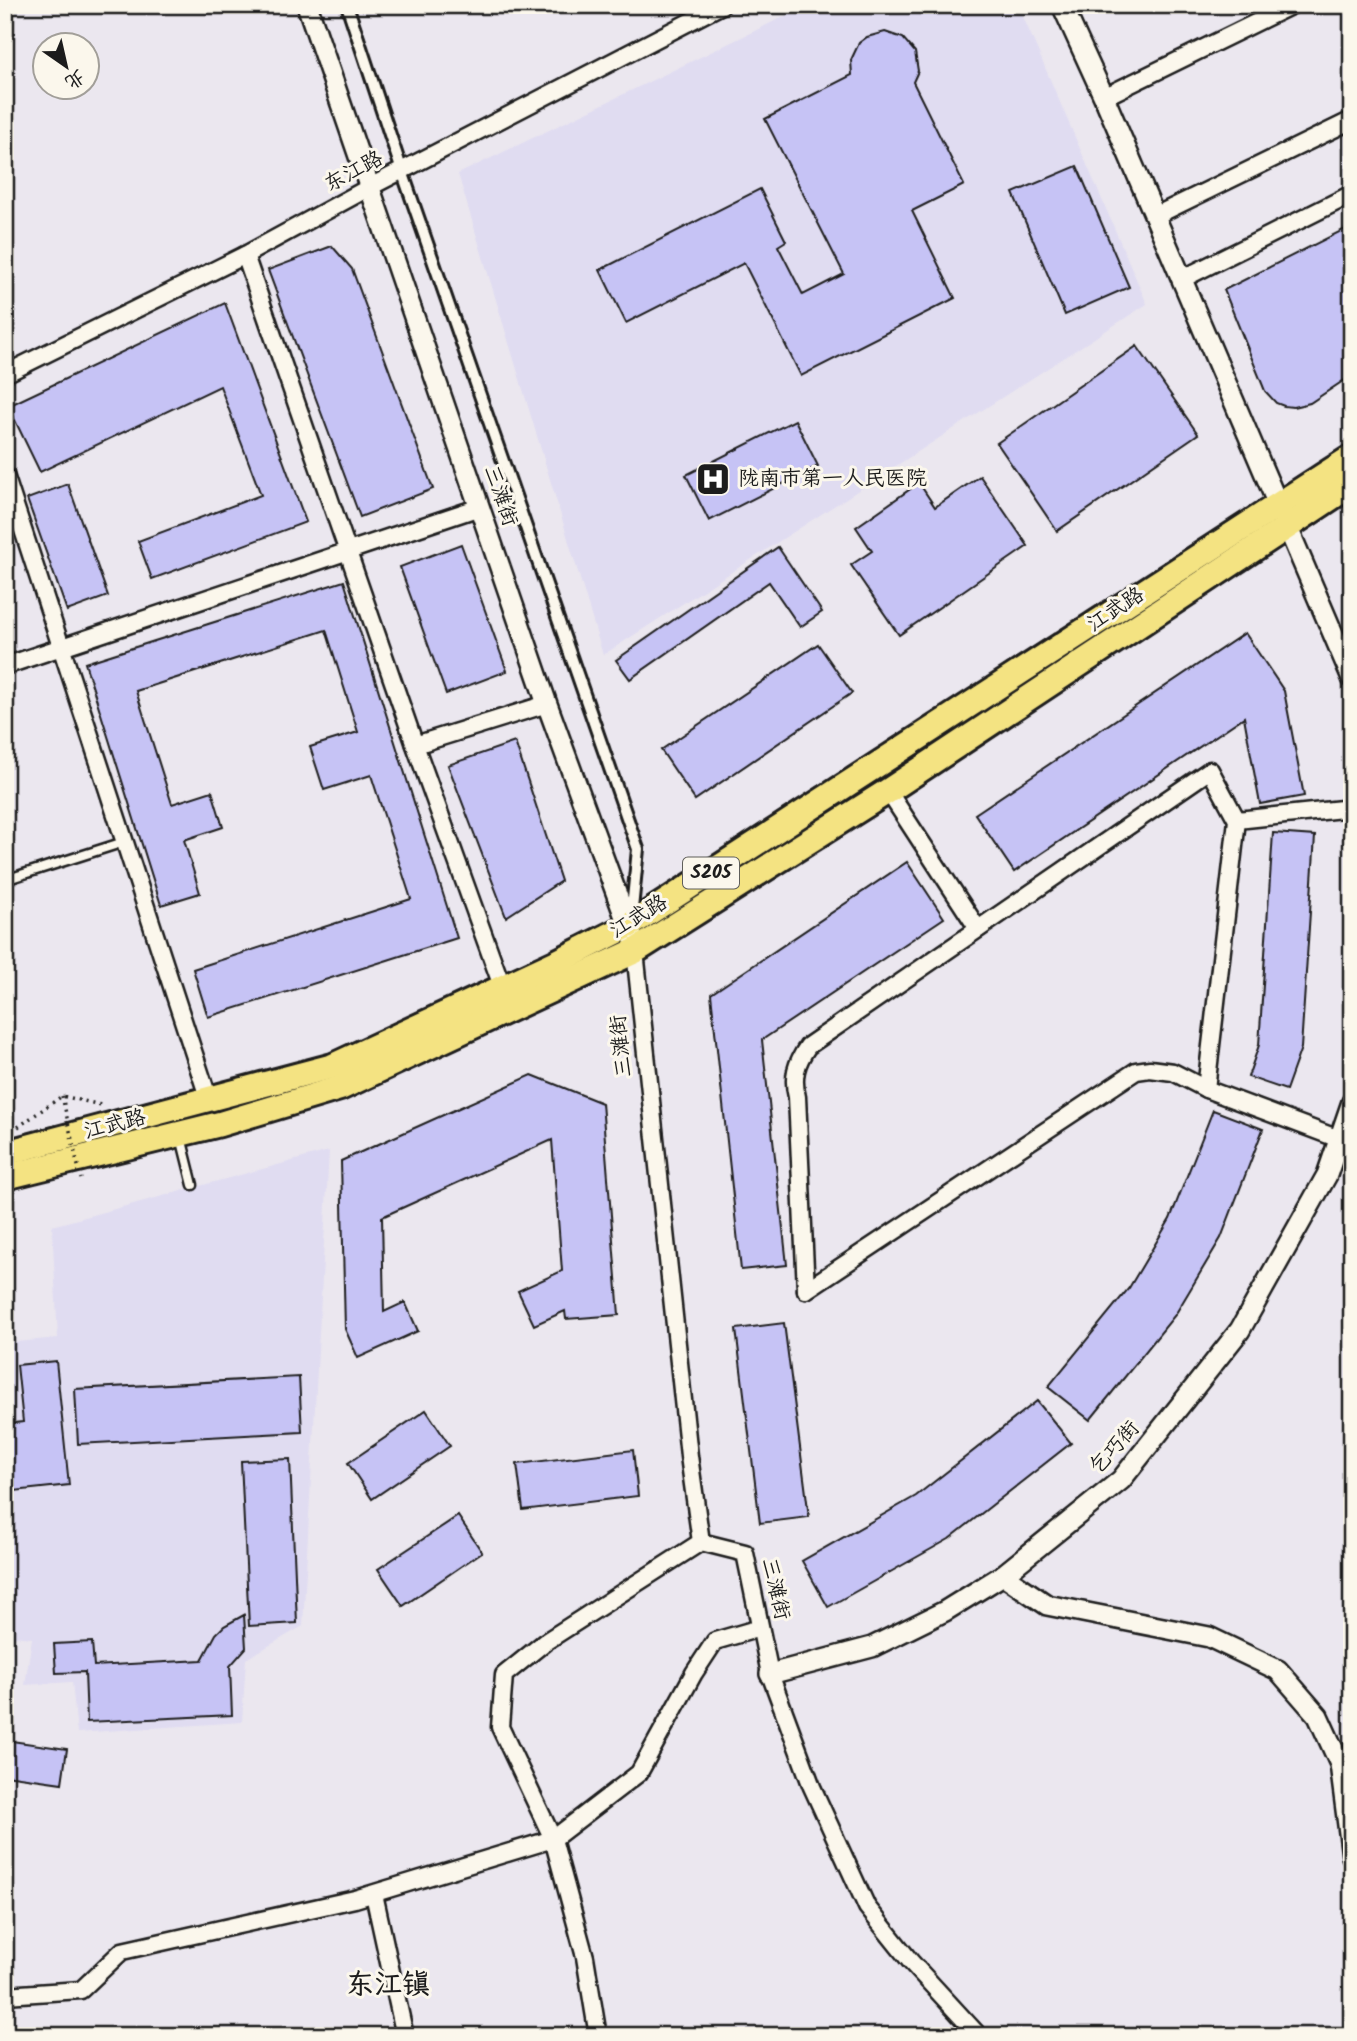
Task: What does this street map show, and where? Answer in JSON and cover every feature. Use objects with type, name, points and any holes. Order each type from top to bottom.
[{"type":"main road","name":"江武路","points":[[5,1177],[180,1134],[340,1088],[635,951],[888,791],[1283,516],[1352,457]]},
{"type":"main road","name":"江武路","points":[[5,1153],[333,1066],[630,925],[1283,516],[1352,484]]},
{"type":"street","name":"三滩街","points":[[307,5],[547,704],[630,925],[635,951],[689,1457],[701,1542],[745,1553],[770,1674],[812,1787],[867,1907],[911,1962],[979,2036]]},
{"type":"street","points":[[347,5],[402,171],[638,849],[630,925]]},
{"type":"street","name":"东江路","points":[[5,374],[245,255],[370,187],[722,5]]},
{"type":"street","points":[[1062,5],[1104,97],[1352,678]]},
{"type":"street","points":[[1104,97],[1292,5]]},
{"type":"street","points":[[1155,216],[1352,120]]},
{"type":"street","points":[[1182,279],[1352,194]]},
{"type":"street","points":[[245,255],[415,745],[502,986]]},
{"type":"street","points":[[5,475],[209,1100]]},
{"type":"street","points":[[5,666],[480,507]]},
{"type":"street","points":[[415,745],[547,704]]},
{"type":"street","points":[[1206,1089],[1237,820],[1210,770],[817,1039],[801,1055],[794,1076],[806,1290],[1136,1070],[1173,1072],[1206,1089],[1339,1139]]},
{"type":"street","points":[[888,791],[978,929]]},
{"type":"street","points":[[1237,820],[1352,808]]},
{"type":"street","name":"乞巧街","points":[[770,1674],[872,1647],[944,1611],[1003,1575],[1121,1480],[1240,1331],[1327,1175],[1352,1102]]},
{"type":"street","points":[[598,2036],[585,1957],[553,1839],[500,1727],[504,1675],[545,1642],[701,1542]]},
{"type":"street","points":[[1003,1575],[1048,1605],[1209,1637],[1278,1670],[1318,1716],[1340,1764],[1352,1856]]},
{"type":"street","points":[[5,1995],[81,1990],[122,1951],[374,1894],[553,1839],[639,1773],[694,1673],[715,1641],[760,1628]]},
{"type":"street","points":[[374,1894],[405,2036]]},
{"type":"lane","points":[[5,880],[124,842]]},
{"type":"lane","points":[[180,1134],[193,1185]]},
{"type":"path","points":[[17,1128],[62,1096],[111,1108]]},
{"type":"path","points":[[62,1096],[81,1179]]},
{"type":"shaded area","name":"陇南市第一人民医院","points":[[808,5],[1018,5],[1147,304],[603,655],[458,174]]},
{"type":"shaded area","points":[[329,1151],[303,1626],[246,1659],[242,1722],[77,1733],[72,1682],[25,1685],[32,1638],[5,1635],[5,1343],[58,1338],[52,1226]]},
{"type":"building","points":[[885,32],[903,38],[915,52],[918,71],[913,82],[964,185],[912,211],[955,298],[801,376],[744,263],[626,323],[600,270],[760,189],[786,241],[778,246],[803,295],[844,274],[765,119],[852,75],[851,60],[859,43],[867,37]]},
{"type":"building","points":[[1077,166],[1129,287],[1065,315],[1013,193]]},
{"type":"building","points":[[1351,226],[1352,375],[1310,403],[1293,407],[1276,403],[1265,391],[1224,290]]},
{"type":"building","points":[[332,246],[352,269],[433,489],[360,517],[268,270]]},
{"type":"building","points":[[225,303],[306,522],[152,579],[138,541],[261,495],[220,386],[40,472],[8,406]]},
{"type":"building","points":[[1137,346],[1198,434],[1057,531],[997,443]]},
{"type":"building","points":[[795,420],[818,466],[709,521],[686,475]]},
{"type":"building","points":[[980,476],[1028,546],[899,635],[851,565],[872,551],[856,527],[919,483],[935,507]]},
{"type":"building","points":[[68,484],[108,596],[67,611],[27,499]]},
{"type":"building","points":[[461,544],[507,671],[446,694],[400,567]]},
{"type":"building","points":[[778,547],[822,612],[800,627],[769,582],[630,679],[616,660]]},
{"type":"building","points":[[344,581],[457,938],[208,1017],[193,969],[411,899],[371,775],[324,790],[310,747],[358,732],[326,630],[136,691],[172,804],[212,791],[223,827],[184,840],[200,893],[161,905],[85,663]]},
{"type":"building","points":[[1245,633],[1284,691],[1304,796],[1260,804],[1244,717],[1014,872],[975,814]]},
{"type":"building","points":[[818,644],[852,693],[695,800],[661,750]]},
{"type":"building","points":[[515,742],[561,881],[506,917],[448,765]]},
{"type":"building","points":[[1273,833],[1315,836],[1301,1048],[1286,1090],[1248,1077],[1259,1045]]},
{"type":"building","points":[[907,862],[944,918],[762,1040],[787,1265],[741,1270],[711,994]]},
{"type":"building","points":[[532,1075],[602,1103],[619,1315],[566,1319],[565,1311],[534,1325],[518,1291],[562,1271],[552,1140],[382,1217],[384,1312],[405,1302],[418,1331],[358,1358],[345,1329],[341,1161]]},
{"type":"building","points":[[1213,1110],[1263,1129],[1221,1238],[1175,1315],[1090,1420],[1048,1387],[1129,1288],[1170,1219]]},
{"type":"building","points":[[784,1323],[809,1517],[760,1523],[736,1329]]},
{"type":"building","points":[[56,1361],[69,1485],[5,1492],[5,1424],[23,1422],[17,1365]]},
{"type":"building","points":[[299,1377],[302,1432],[78,1444],[75,1389]]},
{"type":"building","points":[[1037,1401],[1071,1443],[949,1539],[828,1607],[802,1561],[916,1496]]},
{"type":"building","points":[[426,1410],[450,1446],[372,1499],[348,1463]]},
{"type":"building","points":[[633,1450],[638,1496],[523,1510],[517,1464]]},
{"type":"building","points":[[290,1459],[297,1623],[249,1626],[241,1461]]},
{"type":"building","points":[[458,1516],[482,1552],[403,1606],[378,1569]]},
{"type":"building","points":[[244,1615],[246,1648],[230,1666],[232,1715],[87,1722],[85,1672],[56,1673],[54,1644],[92,1642],[94,1666],[202,1660],[216,1634],[224,1626]]},
{"type":"building","points":[[5,1740],[67,1749],[62,1783],[5,1775]]},
{"type":"place","name":"陇南市第一人民医院","points":[[713,479]]},
{"type":"district","name":"东江镇","points":[[388,1985]]}]
